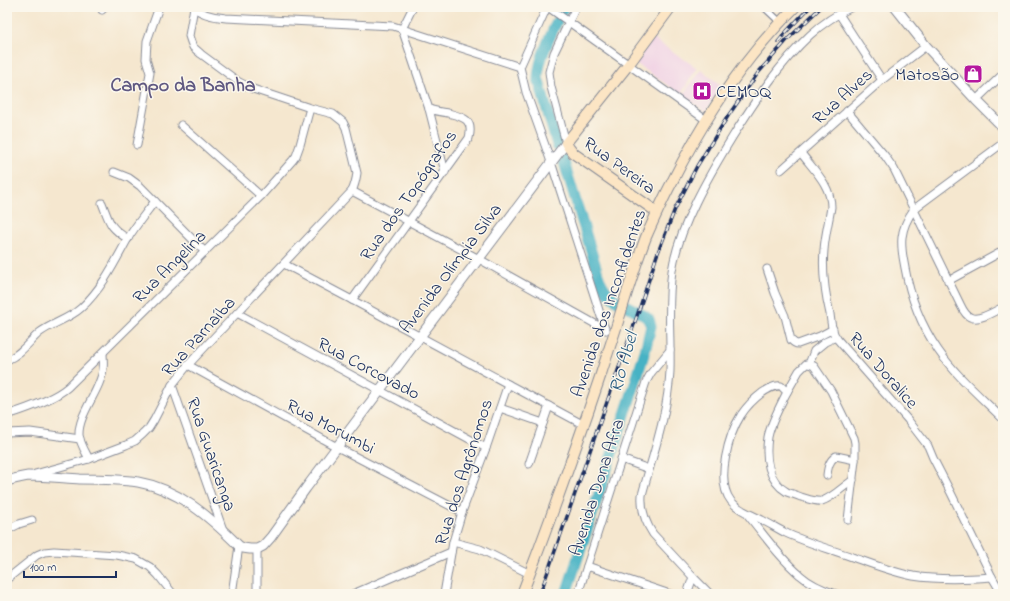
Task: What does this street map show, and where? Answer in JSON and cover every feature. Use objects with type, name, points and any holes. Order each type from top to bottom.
[{"type":"main road","name":"Avenida Olímpia Silva","points":[[565,145],[629,64],[671,7]]},
{"type":"main road","name":"Avenida dos Inconfidentes","points":[[522,594],[584,425],[637,262],[657,212],[706,120],[743,66],[780,22],[795,7]]},
{"type":"main road","name":"Rua Pereira","points":[[565,145],[574,154],[657,212]]},
{"type":"street","points":[[137,145],[150,73],[146,63],[147,41],[159,7]]},
{"type":"street","points":[[413,7],[402,28],[428,109],[445,172]]},
{"type":"street","name":"Rua Pereira","points":[[565,145],[551,87],[549,72],[554,53],[576,7]]},
{"type":"street","points":[[764,7],[780,22]]},
{"type":"street","points":[[710,594],[659,541],[648,526],[643,511],[642,500],[644,489],[661,426],[667,396],[670,371],[669,330],[672,271],[687,222],[720,157],[745,117],[781,67],[800,45],[810,35],[830,20],[852,7]]},
{"type":"street","points":[[896,7],[926,46],[1003,127]]},
{"type":"street","points":[[520,67],[402,28],[384,25],[226,18],[208,15],[194,8],[189,36],[192,45],[197,51],[239,82],[253,90],[333,114],[343,122],[346,128],[356,173],[356,180],[352,191],[605,329],[613,337]]},
{"type":"street","points":[[605,329],[553,160],[526,92],[520,67],[549,9],[629,64],[706,120]]},
{"type":"street","points":[[840,14],[882,80]]},
{"type":"street","name":"Rua Alves","points":[[781,170],[882,80],[926,46]]},
{"type":"street","points":[[976,100],[1003,74]]},
{"type":"street","name":"Rua Angelina","points":[[10,414],[47,400],[64,391],[261,196],[296,156],[310,108]]},
{"type":"street","name":"Rua dos Topógrafos","points":[[352,300],[470,138],[470,126],[465,118],[428,109]]},
{"type":"street","points":[[848,111],[894,169],[948,281],[967,315],[970,318],[982,317],[1003,307]]},
{"type":"street","points":[[182,125],[261,196]]},
{"type":"street","points":[[1003,143],[914,209],[902,232],[902,250],[907,280],[914,302],[925,327],[939,351],[963,380],[1003,419]]},
{"type":"street","name":"Avenida Olímpia Silva","points":[[257,549],[267,542],[565,145]]},
{"type":"street","name":"Rua Doralice","points":[[801,153],[827,188],[831,201],[832,207],[824,249],[823,264],[824,281],[832,329],[836,337],[908,420],[928,446],[992,577],[1002,594]]},
{"type":"street","points":[[114,172],[129,178],[140,186],[205,252]]},
{"type":"street","name":"Rua Parnaíba","points":[[27,476],[126,445],[135,441],[143,434],[154,420],[172,385],[188,365],[352,191]]},
{"type":"street","points":[[7,360],[18,355],[40,332],[72,315],[86,304],[104,279],[128,239],[155,201]]},
{"type":"street","points":[[102,203],[110,225],[128,239]]},
{"type":"street","points":[[948,281],[1003,251]]},
{"type":"street","points":[[284,264],[584,425]]},
{"type":"street","points":[[767,269],[785,316],[791,340],[795,344],[803,343],[832,329]]},
{"type":"street","name":"Rua Corcovado","points":[[237,313],[486,448]]},
{"type":"street","points":[[836,337],[825,342],[814,351],[809,364],[806,364],[802,368],[786,392],[768,437],[767,461],[769,469],[777,484],[787,491],[808,499],[818,501],[825,500],[853,480]]},
{"type":"street","name":"Avenida Dona Afra","points":[[578,594],[646,382],[651,373],[670,350]]},
{"type":"street","points":[[88,458],[79,434],[81,424],[103,369],[103,353]]},
{"type":"street","points":[[809,364],[814,366],[831,391],[854,438],[855,460],[848,520]]},
{"type":"street","name":"Rua Morumbi","points":[[188,365],[337,448],[462,512]]},
{"type":"street","name":"Rua dos Agrônomos","points":[[444,594],[453,542],[462,512],[508,384]]},
{"type":"street","name":"Rua Guaricanga","points":[[172,385],[224,532]]},
{"type":"street","points":[[786,392],[782,386],[776,386],[765,391],[750,402],[741,415],[726,453],[724,480],[727,495],[737,508],[788,534],[868,563],[902,573],[930,578],[967,579],[992,577]]},
{"type":"street","points":[[529,464],[549,406]]},
{"type":"street","points":[[500,408],[543,423]]},
{"type":"street","points":[[7,433],[30,432],[80,439]]},
{"type":"street","points":[[827,475],[830,462],[836,456],[855,460]]},
{"type":"street","points":[[621,459],[649,469]]},
{"type":"street","points":[[7,481],[27,476],[116,480],[148,484],[173,493],[203,513],[239,546],[246,549],[257,549],[257,594]]},
{"type":"street","points":[[747,514],[786,562],[801,576],[821,588],[836,594]]},
{"type":"street","points":[[7,530],[32,520]]},
{"type":"street","points":[[453,542],[480,549],[530,574]]},
{"type":"street","points":[[232,594],[239,546]]},
{"type":"street","points":[[8,580],[37,555],[44,552],[54,551],[117,555],[143,562],[158,575],[173,594]]},
{"type":"street","points":[[353,594],[452,552]]},
{"type":"street","points":[[587,566],[670,594]]},
{"type":"street","points":[[687,594],[693,577]]},
{"type":"street","points":[[370,594],[373,586]]},
{"type":"shaded area","points":[[652,38],[697,68],[681,94],[635,63]]},
{"type":"shaded area","name":"CEMOQ","points":[[701,70],[722,86],[706,111],[682,96]]},
{"type":"waterway","name":"Rio Abel","points":[[562,11],[564,7]]},
{"type":"waterway","name":"Rio Abel","points":[[557,21],[542,56],[538,78],[557,145]]},
{"type":"waterway","name":"Rio Abel","points":[[563,159],[600,280],[609,295],[620,303],[639,312],[649,319],[651,326],[634,387],[566,594]]},
{"type":"railway","points":[[778,42],[810,7]]},
{"type":"railway","points":[[540,594],[657,255],[675,209],[697,166],[728,116],[758,73],[787,40],[821,7]]},
{"type":"place","name":"Matosão","points":[[973,74]]},
{"type":"place","name":"CEMOQ","points":[[702,91]]},
{"type":"district","name":"Campo da Banha","points":[[183,84]]}]
